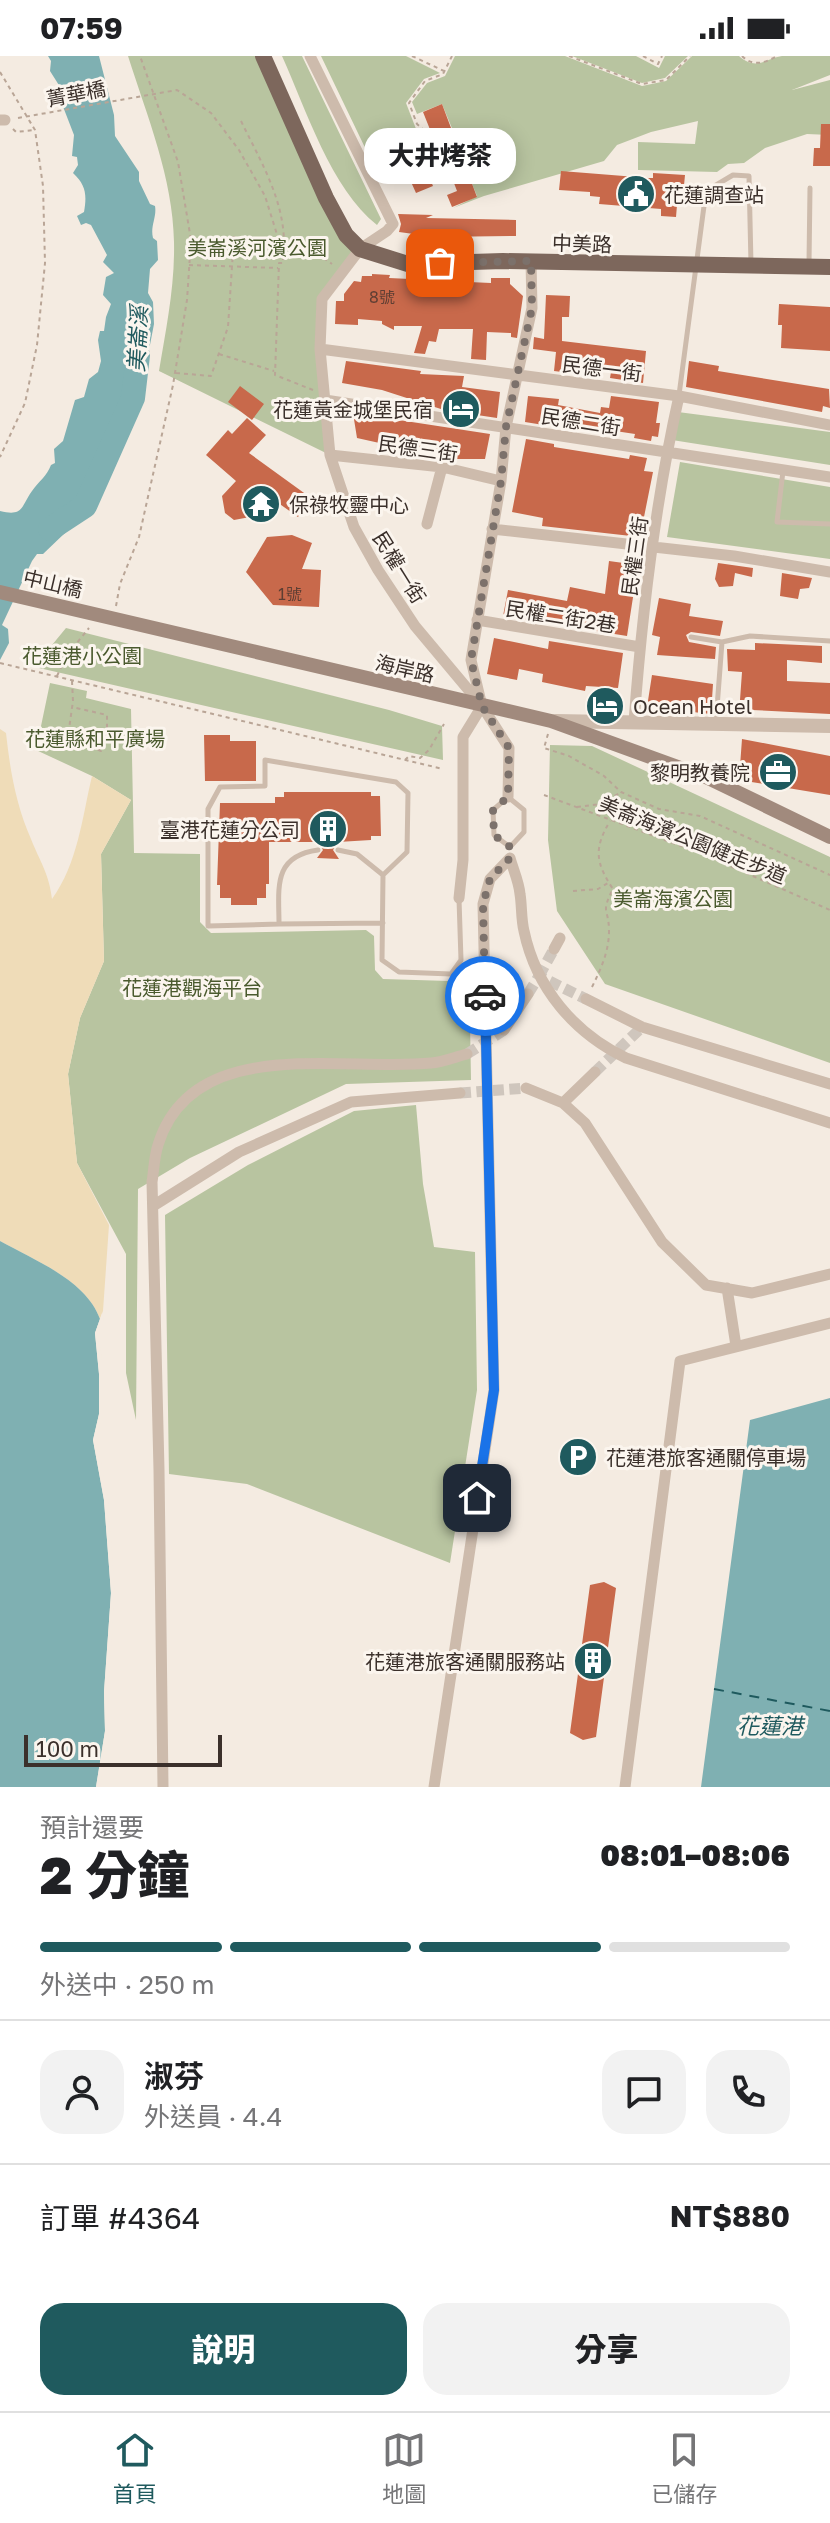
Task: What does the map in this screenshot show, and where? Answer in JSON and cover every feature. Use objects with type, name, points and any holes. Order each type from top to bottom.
[{"type":"main road","points":[[263,56],[326,198],[346,235],[360,249]]},
{"type":"main road","name":"中美路","points":[[360,249],[408,264],[531,261],[830,267]]},
{"type":"main road","name":"中山橋","points":[[0,592],[98,614]]},
{"type":"main road","name":"海岸路","points":[[98,614],[551,721],[708,778],[830,837]]},
{"type":"street","name":"民權一街","points":[[310,56],[393,224],[360,249],[322,299],[320,349],[330,455],[354,527],[378,570],[415,626],[482,706]]},
{"type":"street","points":[[508,797],[509,748],[482,706],[471,660],[486,581],[506,427],[532,308],[531,261]]},
{"type":"street","name":"民德一街","points":[[320,349],[679,396],[830,425]]},
{"type":"street","name":"民權三街","points":[[634,722],[653,545],[666,453],[679,396]]},
{"type":"street","name":"民德二街","points":[[325,398],[830,477]]},
{"type":"street","name":"民德三街","points":[[330,455],[442,467],[501,481]]},
{"type":"street","points":[[427,524],[442,467]]},
{"type":"street","points":[[492,529],[653,545],[830,572]]},
{"type":"street","name":"民權二街2巷","points":[[477,620],[640,647]]},
{"type":"street","points":[[459,898],[463,860],[463,737],[482,706]]},
{"type":"street","points":[[551,721],[830,726]]},
{"type":"street","points":[[434,1787],[494,1390],[483,904],[490,879],[510,852]]},
{"type":"street","points":[[510,852],[520,892],[523,928],[533,962],[550,994],[573,1022],[601,1044],[626,1058],[830,1123]]},
{"type":"street","points":[[504,1030],[528,994]]},
{"type":"street","points":[[586,999],[642,1027],[830,1084]]},
{"type":"street","points":[[163,1787],[152,1182],[158,1145],[172,1115],[193,1094],[222,1076],[260,1065],[432,1063],[467,1054]]},
{"type":"street","points":[[563,1103],[595,1072]]},
{"type":"street","points":[[526,1088],[563,1103],[585,1123],[662,1242],[706,1285],[752,1293],[830,1274]]},
{"type":"street","points":[[153,1206],[239,1152],[351,1102],[460,1093]]},
{"type":"street","points":[[727,1288],[736,1346]]},
{"type":"street","points":[[625,1787],[680,1361],[830,1323]]},
{"type":"lane","points":[[679,396],[706,191],[733,175],[749,176],[751,266]]},
{"type":"lane","points":[[809,267],[810,188]]},
{"type":"lane","points":[[784,470],[777,522],[830,524]]},
{"type":"lane","points":[[691,637],[722,642],[750,636],[830,641]]},
{"type":"lane","points":[[715,725],[722,642]]},
{"type":"lane","points":[[383,923],[208,926],[208,809],[220,787],[265,786],[265,760],[396,782],[408,793],[407,852],[383,875],[383,923],[382,960],[399,972],[451,974],[461,960],[459,898]]},
{"type":"lane","points":[[508,797],[524,810],[524,832],[510,852],[494,835],[493,810],[508,797]]},
{"type":"lane","points":[[279,924],[278,877],[287,864],[305,852],[318,850]]},
{"type":"lane","points":[[338,850],[357,854],[383,875]]},
{"type":"path","points":[[113,618],[120,584],[139,537],[175,373],[187,300],[189,265],[190,223],[178,162],[166,121],[140,56]]},
{"type":"path","points":[[412,56],[444,72]]},
{"type":"path","points":[[425,131],[417,124],[409,103],[425,81],[444,72],[452,56]]},
{"type":"path","points":[[569,56],[642,84],[666,80],[690,56]]},
{"type":"path","points":[[643,56],[658,64],[662,56]]},
{"type":"path","points":[[742,56],[747,61],[759,63],[777,56]]},
{"type":"path","points":[[0,72],[35,130],[43,186],[45,263],[37,345],[25,403],[0,457]]},
{"type":"path","name":"菁華橋","points":[[2,117],[177,90],[211,113],[239,150],[265,196],[280,244]]},
{"type":"path","points":[[2,117],[16,132],[35,130]]},
{"type":"path","points":[[241,121],[270,179],[284,228],[283,263],[279,263],[275,375],[325,398]]},
{"type":"path","points":[[175,373],[211,376],[228,327],[234,236]]},
{"type":"path","points":[[283,249],[318,250],[342,272]]},
{"type":"path","points":[[189,265],[279,268]]},
{"type":"path","points":[[218,354],[276,371]]},
{"type":"path","points":[[57,677],[67,655],[84,637],[98,614]]},
{"type":"path","points":[[0,663],[443,769]]},
{"type":"path","points":[[72,680],[68,736],[101,751],[102,735],[107,735],[107,715],[72,707]]},
{"type":"path","points":[[551,721],[544,748],[569,756],[592,769],[621,792],[659,809],[700,816],[830,875]]},
{"type":"path","points":[[404,760],[409,756],[420,758],[429,750],[444,724]]},
{"type":"path","points":[[576,807],[600,804],[621,792]]},
{"type":"path","name":"美崙海濱公園健走步道","points":[[544,795],[705,855],[830,910]]},
{"type":"path","points":[[586,999],[603,964],[609,931],[604,906],[613,889],[597,857],[600,838],[611,820]]},
{"type":"path","points":[[573,891],[598,889],[609,883]]},
{"type":"green space","name":"美崙溪河濱公園","points":[[128,56],[263,56],[360,249],[322,299],[330,455],[159,371],[173,275],[173,218],[158,148]]},
{"type":"green space","points":[[282,56],[302,56],[381,219],[377,225],[361,210],[333,170]]},
{"type":"green space","points":[[321,56],[406,56],[440,73],[424,79],[406,103],[418,134],[369,156]]},
{"type":"green space","points":[[455,56],[565,56],[642,86],[666,81],[692,56],[739,56],[750,63],[760,63],[782,56],[830,56],[830,75],[792,90],[830,80],[830,135],[807,134],[765,148],[744,163],[728,164],[717,172],[638,170],[638,142],[695,144],[698,121],[651,132],[617,145],[604,161],[453,208],[477,196],[464,164],[466,162],[442,104],[417,114],[412,102],[427,83],[445,76]]},
{"type":"green space","points":[[572,56],[636,56],[659,68],[665,56],[688,56],[665,78],[642,83]]},
{"type":"green space","points":[[678,412],[830,432],[830,465],[672,440]]},
{"type":"green space","points":[[680,462],[830,487],[830,559],[667,537]]},
{"type":"green space","name":"花蓮港小公園","points":[[66,628],[442,726],[443,760],[39,668]]},
{"type":"green space","points":[[50,683],[87,691],[86,698],[131,709],[134,853],[200,854],[200,922],[211,933],[366,930],[374,936],[375,970],[383,979],[449,981],[462,975],[469,963],[471,1080],[346,1084],[190,1158],[138,1189],[136,1420],[126,1373],[126,1254],[77,1163],[68,1074],[80,1018],[104,961],[101,854],[131,800],[92,776],[36,750]]},
{"type":"green space","name":"美崙海濱公園","points":[[550,745],[592,746],[830,857],[830,1063],[605,984],[557,911],[548,840]]},
{"type":"green space","points":[[416,1105],[423,1184],[434,1247],[475,1252],[477,1390],[450,1563],[247,1484],[169,1474],[165,1215],[248,1165],[354,1111]]},
{"type":"sand","points":[[0,729],[6,733],[18,800],[52,899],[73,855],[92,776],[131,800],[101,854],[104,961],[80,1018],[68,1074],[77,1163],[109,1225],[100,1319],[93,1305],[71,1282],[0,1241]]},
{"type":"water","points":[[48,56],[99,56],[114,115],[115,136],[139,172],[139,181],[150,204],[155,206],[152,234],[157,241],[158,260],[150,269],[148,293],[153,302],[154,324],[144,376],[138,377],[106,452],[102,475],[67,525],[66,532],[32,561],[2,625],[8,629],[9,643],[0,660],[0,511],[14,513],[21,509],[55,463],[54,449],[63,441],[75,400],[84,397],[89,379],[98,372],[101,361],[98,340],[100,331],[104,331],[111,304],[103,295],[106,277],[114,273],[103,262],[107,255],[91,225],[81,225],[77,216],[84,212],[85,200],[81,182],[73,173],[78,165],[77,157],[72,156],[74,135],[62,104],[62,90],[50,71]]},
{"type":"water","points":[[0,1241],[71,1282],[93,1305],[100,1319],[95,1333],[99,1414],[93,1440],[104,1500],[111,1593],[104,1692],[105,1731],[96,1787],[0,1787]]},
{"type":"water","name":"花蓮港","points":[[830,1398],[830,1787],[701,1787],[750,1420]]},
{"type":"pier","points":[[102,1313],[104,1320],[99,1333],[103,1414],[97,1440],[108,1499],[115,1593],[108,1692],[109,1732],[100,1787],[96,1787],[105,1731],[104,1692],[111,1593],[104,1500],[93,1440],[99,1414],[95,1333]]},
{"type":"building","points":[[442,104],[477,197],[452,207],[447,195],[457,191],[449,170],[430,179],[433,186],[416,193],[398,153],[433,137],[423,112]]},
{"type":"building","points":[[821,124],[830,124],[830,166],[813,166],[814,148],[820,148]]},
{"type":"building","name":"花蓮調查站","points":[[561,171],[649,178],[653,178],[653,173],[685,175],[682,206],[677,205],[676,217],[661,216],[661,209],[599,204],[600,197],[590,196],[590,192],[559,190]]},
{"type":"building","points":[[398,214],[433,215],[426,218],[516,220],[516,236],[436,237],[399,232],[401,224]]},
{"type":"building","points":[[372,274],[431,280],[431,274],[443,274],[443,280],[491,283],[491,278],[510,278],[510,284],[523,296],[517,338],[511,337],[511,333],[487,332],[486,360],[471,359],[473,329],[439,329],[436,342],[429,341],[425,354],[414,353],[422,326],[394,326],[394,330],[382,321],[358,319],[358,325],[335,324],[336,301],[344,301],[344,294],[354,281],[361,282],[362,276]]},
{"type":"building","points":[[546,295],[570,296],[569,317],[562,317],[562,341],[646,351],[643,383],[610,378],[611,372],[571,366],[570,373],[554,371],[556,352],[533,349],[534,337],[544,339]]},
{"type":"building","points":[[779,304],[830,307],[830,351],[781,348]]},
{"type":"building","points":[[346,361],[421,371],[420,374],[464,376],[462,387],[500,392],[497,418],[444,410],[382,390],[342,383]]},
{"type":"building","points":[[689,361],[719,366],[718,371],[829,389],[830,408],[823,406],[822,412],[686,387]]},
{"type":"building","points":[[240,386],[264,404],[252,420],[228,402]]},
{"type":"building","points":[[528,396],[559,399],[558,405],[600,413],[601,407],[609,408],[611,396],[659,402],[658,437],[652,436],[651,441],[634,438],[635,434],[556,422],[556,427],[525,422]]},
{"type":"building","points":[[353,413],[490,434],[485,459],[455,459],[456,454],[412,447],[411,450],[357,438]]},
{"type":"building","points":[[247,418],[266,435],[249,453],[311,498],[298,517],[260,490],[257,508],[250,517],[234,520],[225,513],[222,496],[236,481],[206,455],[228,430],[232,434]]},
{"type":"building","points":[[526,439],[554,444],[554,447],[629,459],[630,455],[647,458],[644,471],[653,472],[640,537],[542,526],[543,518],[512,512]]},
{"type":"building","points":[[292,535],[312,543],[302,569],[321,570],[319,607],[273,605],[246,572],[267,537]]},
{"type":"building","points":[[609,561],[638,565],[627,636],[503,616],[508,590],[567,601],[570,587],[605,594]]},
{"type":"building","points":[[718,563],[753,568],[752,577],[735,573],[733,586],[719,587],[715,579]]},
{"type":"building","points":[[782,573],[812,578],[809,588],[800,589],[798,599],[780,596]]},
{"type":"building","points":[[659,598],[691,604],[689,616],[723,621],[720,636],[691,632],[686,635],[689,642],[716,647],[715,659],[657,655],[660,637],[652,635]]},
{"type":"building","points":[[494,638],[548,649],[549,641],[623,653],[618,688],[586,686],[585,691],[542,682],[543,674],[519,669],[517,680],[487,674]]},
{"type":"building","points":[[755,643],[822,646],[822,663],[787,660],[787,681],[830,683],[830,714],[752,710],[752,700],[740,700],[742,672],[728,671],[727,649],[755,650]]},
{"type":"building","points":[[652,675],[713,684],[711,714],[647,707]]},
{"type":"building","points":[[204,735],[230,735],[230,741],[256,741],[256,781],[205,781]]},
{"type":"building","name":"黎明教養院","points":[[742,739],[830,756],[830,795],[739,780]]},
{"type":"building","points":[[284,792],[371,792],[371,796],[380,796],[381,836],[371,836],[371,840],[338,842],[333,850],[339,859],[317,858],[323,850],[318,842],[269,842],[266,898],[257,898],[257,905],[231,905],[231,898],[220,898],[220,885],[217,885],[220,803],[275,803],[275,797],[284,797]]},
{"type":"building","name":"花蓮港旅客通關服務站","points":[[604,1582],[616,1588],[596,1737],[583,1740],[570,1733],[590,1585]]},
{"type":"waterway","name":"美崙溪","points":[[50,529],[85,506],[133,398],[138,355]]},
{"type":"ferry route","points":[[714,1689],[830,1711]]},
{"type":"tunnel","points":[[539,976],[554,949]]},
{"type":"tunnel","points":[[528,994],[539,976],[586,999]]},
{"type":"tunnel","points":[[595,1072],[642,1027]]},
{"type":"tunnel","points":[[467,1054],[504,1030]]},
{"type":"tunnel","points":[[460,1093],[526,1088]]},
{"type":"way so far","points":[[440,263],[531,261],[532,308],[506,427],[486,581],[471,660],[482,706],[509,748],[508,797],[493,810],[494,835],[510,847],[510,858],[490,879],[483,904],[485,996]]},
{"type":"place","name":"花蓮調查站","points":[[636,194]]},
{"type":"place","name":"大井烤茶","points":[[440,263]]},
{"type":"place","name":"花蓮黃金城堡民宿","points":[[461,409]]},
{"type":"place","name":"保祿牧靈中心","points":[[261,504]]},
{"type":"place","name":"Ocean Hotel","points":[[605,706]]},
{"type":"place","name":"黎明教養院","points":[[778,772]]},
{"type":"place","name":"臺港花蓮分公司","points":[[328,829]]},
{"type":"place","name":"花蓮港旅客通關停車場","points":[[578,1457]]},
{"type":"place","name":"花蓮港旅客通關服務站","points":[[593,1661]]},
{"type":"route","points":[[477,1498],[494,1390],[485,996]]},
{"type":"park label","name":"花蓮縣和平廣場","points":[[95,738]]},
{"type":"park label","name":"花蓮港觀海平台","points":[[192,987]]}]
